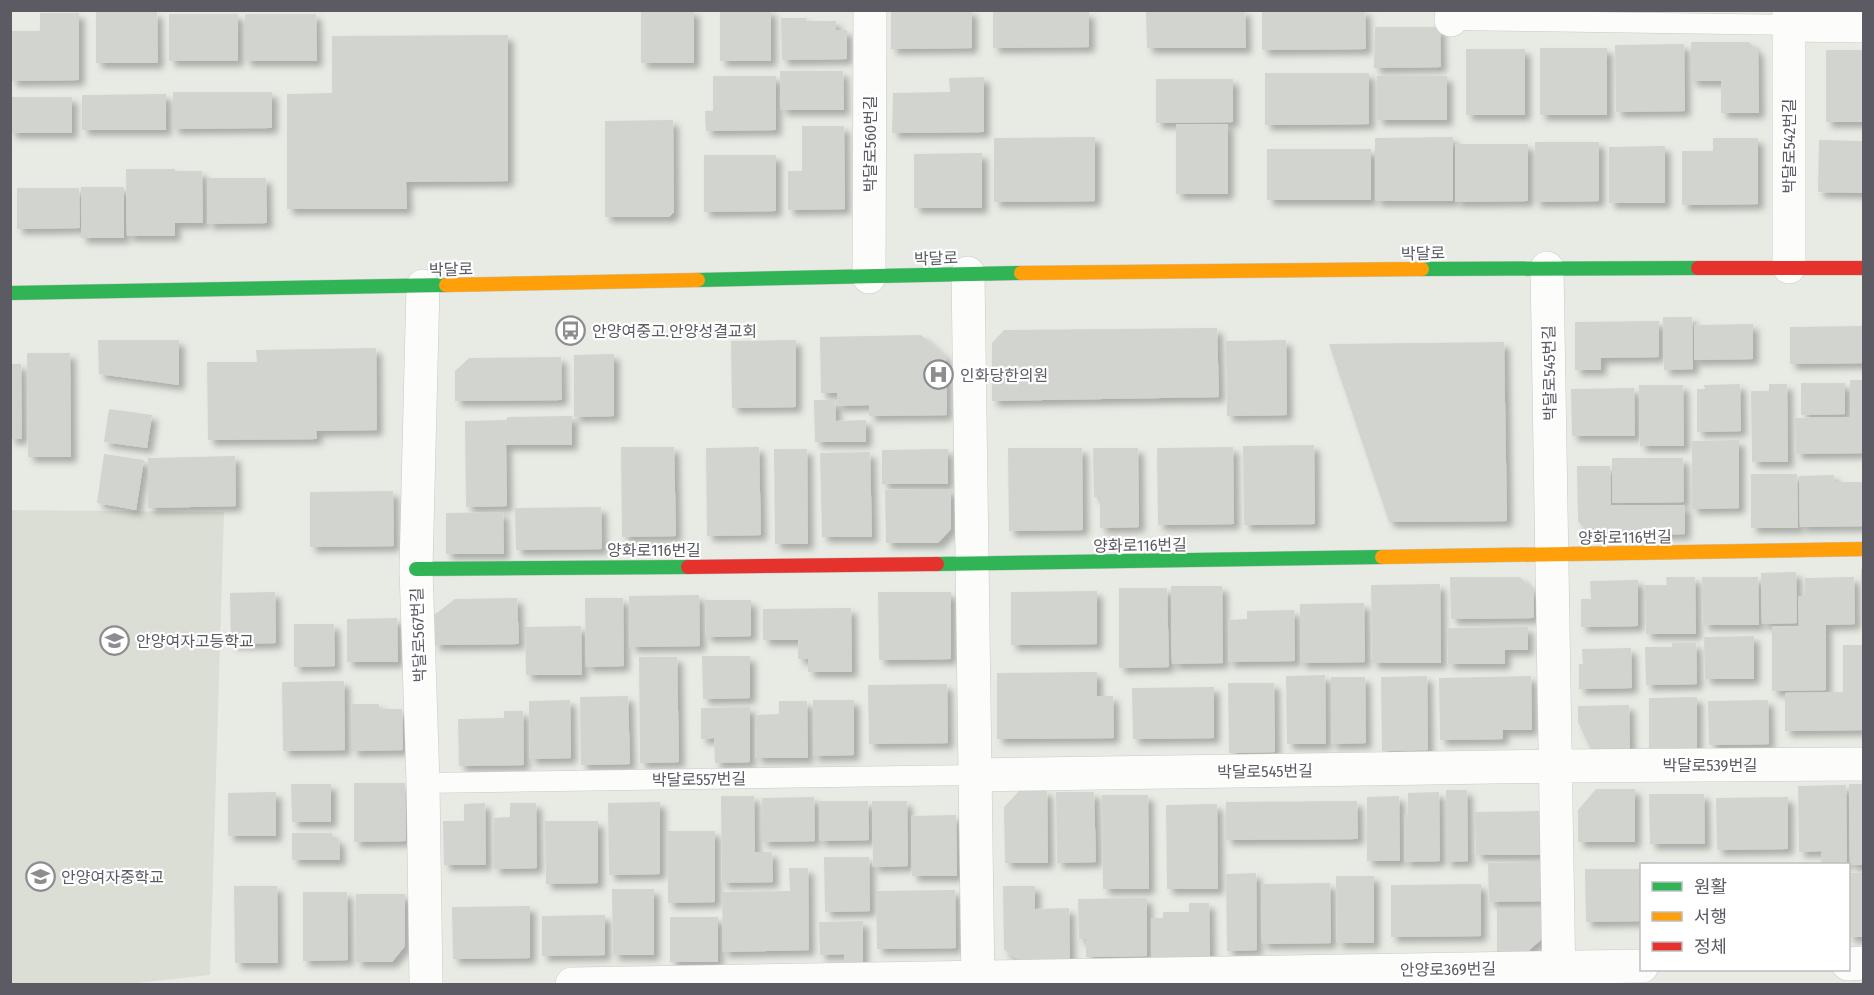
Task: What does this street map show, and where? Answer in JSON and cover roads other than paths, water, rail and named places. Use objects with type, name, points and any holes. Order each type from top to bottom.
[{"type":"street","name":"박달로560번길","points":[[869,277],[870,10]]},
{"type":"street","points":[[1789,18],[1863,26]]},
{"type":"street","name":"박달로542번길","points":[[1789,18],[1789,267]]},
{"type":"street","name":"박달로","points":[[10,293],[869,277],[968,273],[1863,267]]},
{"type":"street","name":"박달로545번길","points":[[1547,268],[1559,976]]},
{"type":"street","points":[[968,273],[978,981]]},
{"type":"street","name":"박달로567번길","points":[[423,286],[416,568],[423,783],[426,984]]},
{"type":"street","name":"양화로116번길","points":[[416,568],[971,564],[1863,549]]},
{"type":"street","name":"박달로539번길","points":[[1556,766],[1863,765]]},
{"type":"street","name":"박달로545번길","points":[[975,775],[1556,766]]},
{"type":"street","name":"안양로369번길","points":[[572,984],[1559,976],[1640,966]]},
{"type":"lane","points":[[1451,15],[1789,18]]},
{"type":"lane","name":"박달로557번길","points":[[423,783],[975,775]]},
{"type":"place","name":"안양여중고.안양성결교회","points":[[571,331]]},
{"type":"place","name":"인화당한의원","points":[[939,375]]},
{"type":"place","name":"안양여자고등학교","points":[[115,641]]},
{"type":"place","name":"안양여자중학교","points":[[40,877]]}]
